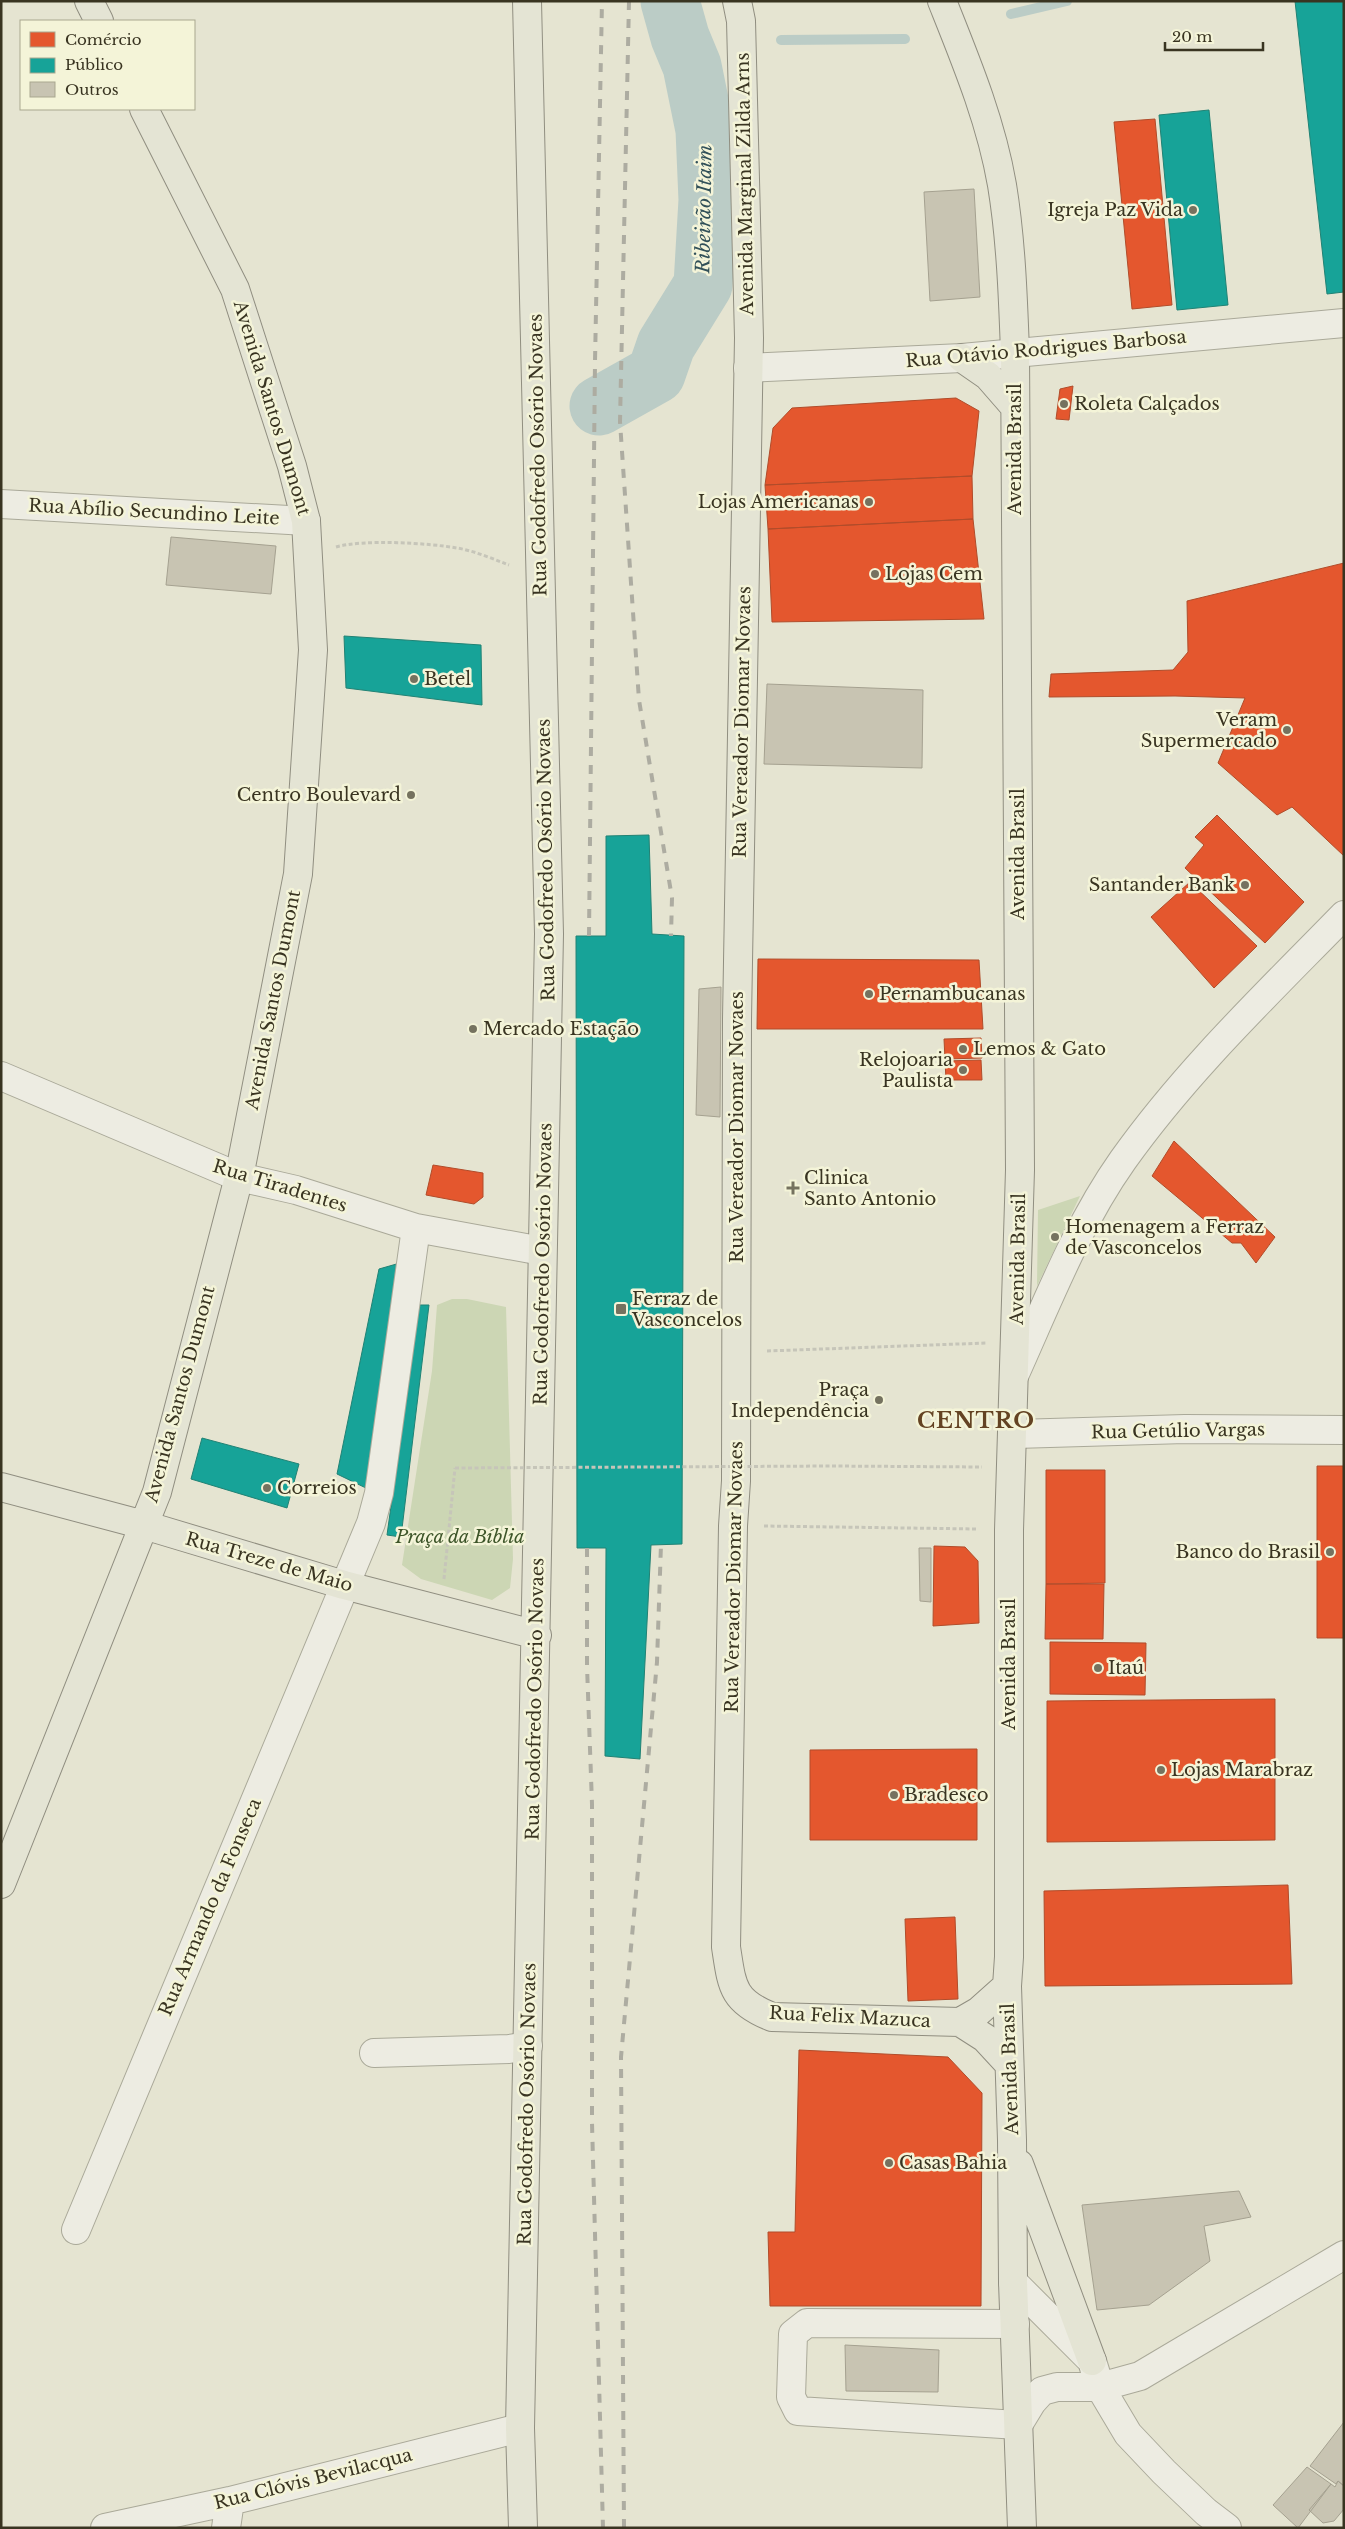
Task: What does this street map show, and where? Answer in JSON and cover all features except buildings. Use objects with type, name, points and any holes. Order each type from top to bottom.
[{"type":"main road","points":[[89,1],[98,20]]},
{"type":"main road","name":"Rua Godofredo Osório Novaes","points":[[523,2528],[520,2428],[537,1635],[542,1251],[549,934],[527,1]]},
{"type":"main road","name":"Avenida Marginal Zilda Arns","points":[[737,1],[741,21],[746,157],[748,368]]},
{"type":"main road","name":"Avenida Brasil","points":[[942,1],[982,105],[1002,186],[1013,293],[1015,352],[1020,1170],[1009,1530],[1009,1957],[1007,1986],[1012,2140],[1013,2282],[1022,2528]]},
{"type":"main road","name":"Avenida Santos Dumont","points":[[1,1884],[156,1492],[239,1177],[298,874],[313,650],[306,521],[292,466],[235,289],[145,110]]},
{"type":"main road","points":[[962,358],[978,367],[1015,407]]},
{"type":"main road","name":"Rua Vereador Diomar Novaes","points":[[726,1947],[736,1481],[737,1028],[748,368]]},
{"type":"main road","name":"Rua Treze de Maio","points":[[1,1487],[144,1525],[344,1584],[537,1635]]},
{"type":"main road","name":"Rua Felix Mazuca","points":[[726,1947],[732,1982],[741,1998],[752,2010],[772,2017],[960,2022]]},
{"type":"main road","points":[[1007,1986],[979,2011],[960,2022],[985,2038],[1009,2064]]},
{"type":"main road","points":[[1012,2140],[1023,2177],[1092,2362]]},
{"type":"street","name":"Rua Otávio Rodrigues Barbosa","points":[[748,368],[962,358],[1344,323]]},
{"type":"street","name":"Rua Abílio Secundino Leite","points":[[1,504],[306,521]]},
{"type":"street","points":[[1014,1376],[1057,1279],[1098,1199],[1123,1160],[1192,1072],[1344,915]]},
{"type":"street","name":"Rua Tiradentes","points":[[1,1076],[239,1177],[296,1190],[416,1228],[542,1251]]},
{"type":"street","points":[[344,1584],[371,1523],[380,1493],[416,1228]]},
{"type":"street","name":"Rua Getúlio Vargas","points":[[1013,1434],[1185,1429],[1344,1430]]},
{"type":"street","name":"Rua Armando da Fonseca","points":[[76,2230],[344,1584]]},
{"type":"street","points":[[374,2052],[509,2049],[528,2046]]},
{"type":"street","points":[[1015,2324],[807,2323],[793,2334],[791,2398],[798,2411],[1018,2425],[1032,2402],[1042,2391],[1057,2387],[1100,2387],[1140,2376],[1344,2255]]},
{"type":"street","points":[[1013,2282],[1092,2362],[1100,2387],[1128,2434],[1206,2512],[1227,2528]]},
{"type":"street","name":"Rua Clóvis Bevilacqua","points":[[105,2528],[230,2501],[520,2428]]},
{"type":"street","points":[[226,2528],[230,2501]]},
{"type":"path","points":[[309,554],[350,543],[458,548],[541,577]]},
{"type":"path","points":[[737,1352],[1016,1341]]},
{"type":"path","points":[[447,1562],[455,1468],[832,1466],[1012,1468]]},
{"type":"path","points":[[734,1526],[1009,1530]]},
{"type":"green space","points":[[1080,1196],[1037,1286],[1038,1210]]},
{"type":"green space","name":"Praça da Bíblia","points":[[452,1299],[467,1299],[506,1307],[513,1559],[510,1588],[492,1600],[421,1579],[402,1565],[432,1371],[437,1305]]},
{"type":"waterway","name":"Ribeirão Itaim","points":[[599,406],[656,374],[666,345],[703,285],[708,200],[705,130],[692,66],[680,37],[670,1]]},
{"type":"waterway","points":[[1011,14],[1067,1]]},
{"type":"waterway","points":[[781,40],[905,39]]},
{"type":"railway","points":[[589,936],[595,362],[602,1]]},
{"type":"railway","points":[[629,1],[620,422],[639,700],[672,898],[671,936]]},
{"type":"railway","points":[[624,2528],[621,2057],[657,1662],[661,1544]]},
{"type":"railway","points":[[587,1548],[587,1666],[592,1804],[592,2123],[603,2528]]},
{"type":"place","name":"Igreja Paz Vida","points":[[1193,210]]},
{"type":"place","name":"Roleta Calçados","points":[[1064,404]]},
{"type":"place","name":"Lojas Americanas","points":[[869,502]]},
{"type":"place","name":"Lojas Cem","points":[[875,574]]},
{"type":"place","name":"Betel","points":[[414,679]]},
{"type":"place","name":"Veram Supermercado","points":[[1287,730]]},
{"type":"place","name":"Centro Boulevard","points":[[411,795]]},
{"type":"place","name":"Santander Bank","points":[[1245,885]]},
{"type":"place","name":"Pernambucanas","points":[[869,994]]},
{"type":"place","name":"Mercado Estação","points":[[473,1029]]},
{"type":"place","name":"Lemos & Gato","points":[[963,1049]]},
{"type":"place","name":"Relojoaria Paulista","points":[[963,1070]]},
{"type":"place","name":"Clinica Santo Antonio","points":[[793,1188]]},
{"type":"place","name":"Homenagem a Ferraz de Vasconcelos","points":[[1055,1237]]},
{"type":"place","name":"Ferraz de Vasconcelos","points":[[621,1309]]},
{"type":"place","name":"Praça Independência","points":[[879,1400]]},
{"type":"place","name":"Correios","points":[[267,1488]]},
{"type":"place","name":"Banco do Brasil","points":[[1330,1552]]},
{"type":"place","name":"Itaú","points":[[1098,1668]]},
{"type":"place","name":"Lojas Marabraz","points":[[1161,1770]]},
{"type":"place","name":"Bradesco","points":[[894,1795]]},
{"type":"place","name":"Casas Bahia","points":[[889,2163]]},
{"type":"district","name":"CENTRO","points":[[976,1420]]}]
